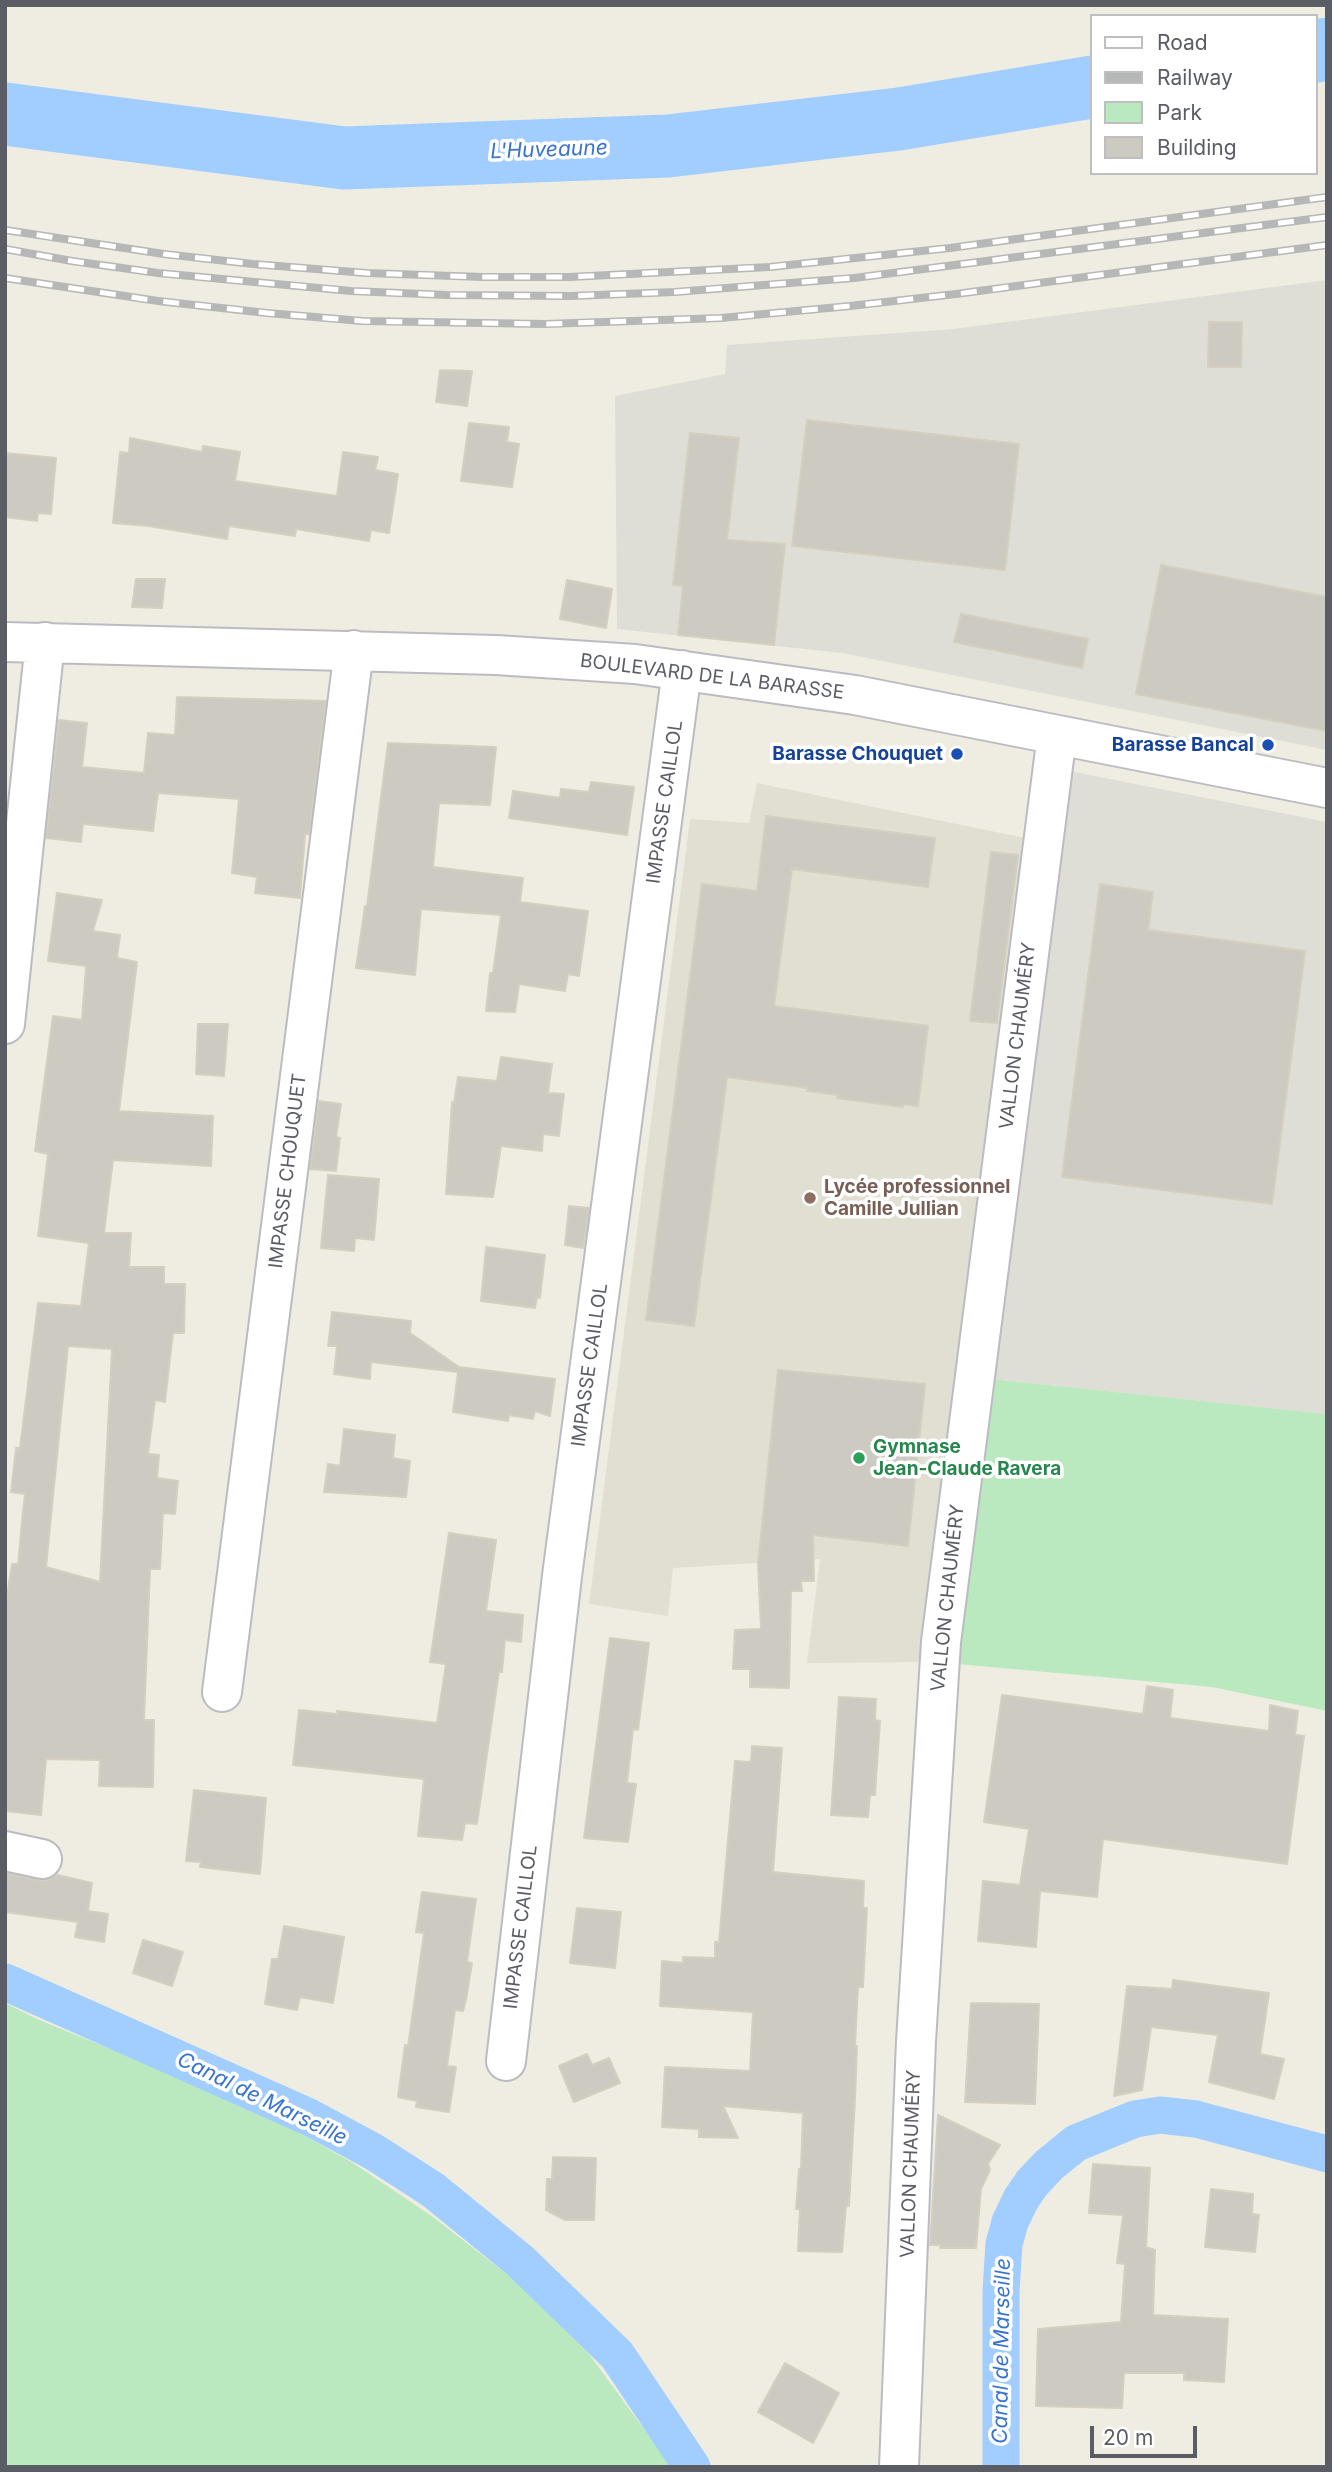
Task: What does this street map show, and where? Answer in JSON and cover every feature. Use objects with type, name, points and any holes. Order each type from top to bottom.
[{"type":"street","name":"BOULEVARD DE LA BARASSE","points":[[5,642],[508,656],[682,670],[855,695],[1327,788]]},
{"type":"street","points":[[5,1024],[45,642]]},
{"type":"street","name":"IMPASSE CHOUQUET","points":[[222,1692],[354,650]]},
{"type":"street","name":"IMPASSE CAILLOL","points":[[506,2060],[564,1562],[682,670]]},
{"type":"street","name":"VALLON CHAUMÉRY","points":[[899,2467],[915,2055],[941,1642],[1057,735]]},
{"type":"street","points":[[5,1851],[42,1859]]},
{"type":"shaded area","points":[[1327,280],[1327,750],[842,653],[617,629],[615,396],[725,374],[727,345],[953,329]]},
{"type":"shaded area","points":[[1070,771],[1327,822],[1327,1414],[991,1379]]},
{"type":"shaded area","name":"Lycée professionnel Camille Jullian","points":[[757,783],[1025,838],[919,1662],[807,1663],[820,1559],[673,1568],[668,1616],[589,1604],[690,819],[749,823]]},
{"type":"green space","points":[[991,1379],[1327,1414],[1327,1711],[1212,1687],[957,1664]]},
{"type":"green space","points":[[5,2003],[277,2120],[353,2163],[433,2217],[517,2282],[588,2353],[672,2467],[5,2467]]},
{"type":"building","points":[[1209,322],[1242,322],[1241,367],[1208,367]]},
{"type":"building","points":[[440,370],[472,371],[467,406],[436,402]]},
{"type":"building","points":[[807,420],[1019,444],[1005,570],[792,546]]},
{"type":"building","points":[[469,423],[509,427],[507,442],[519,444],[512,487],[461,481]]},
{"type":"building","points":[[690,433],[739,438],[727,540],[785,544],[774,645],[678,635],[683,586],[673,585]]},
{"type":"building","points":[[130,438],[202,452],[203,446],[240,452],[235,481],[337,496],[343,452],[378,457],[375,470],[398,474],[389,533],[371,530],[369,541],[296,529],[295,536],[229,526],[227,539],[113,523],[120,452],[129,453]]},
{"type":"building","points":[[5,453],[56,458],[51,514],[38,513],[37,521],[5,517]]},
{"type":"building","points":[[1161,565],[1327,597],[1327,731],[1136,694]]},
{"type":"building","points":[[136,579],[165,579],[162,608],[132,607]]},
{"type":"building","points":[[567,580],[612,589],[606,628],[560,619]]},
{"type":"building","points":[[961,614],[1088,639],[1082,668],[954,642]]},
{"type":"building","points":[[177,697],[326,701],[309,834],[305,834],[300,898],[255,893],[257,877],[232,873],[239,799],[158,793],[153,831],[83,824],[81,842],[46,838],[59,720],[87,723],[82,767],[144,773],[148,733],[175,735]]},
{"type":"building","points":[[388,743],[496,747],[490,805],[439,803],[433,867],[523,878],[520,902],[588,911],[579,976],[568,974],[565,991],[519,984],[515,1012],[486,1011],[501,915],[421,909],[415,975],[356,968],[367,906]]},
{"type":"building","points":[[591,782],[634,787],[627,835],[509,818],[513,791],[560,798],[561,789],[589,792]]},
{"type":"building","points":[[766,816],[935,838],[928,887],[792,869],[774,1006],[928,1026],[918,1106],[904,1104],[903,1107],[837,1098],[838,1095],[807,1091],[808,1088],[727,1077],[694,1326],[646,1320],[702,884],[757,891]]},
{"type":"building","points":[[991,852],[1018,855],[997,1023],[970,1021]]},
{"type":"building","points":[[1100,884],[1153,892],[1148,930],[1305,951],[1272,1204],[1062,1177]]},
{"type":"building","points":[[57,893],[102,900],[93,931],[120,935],[117,958],[137,962],[119,1111],[213,1116],[211,1166],[113,1160],[104,1233],[131,1233],[129,1267],[164,1267],[164,1284],[185,1284],[184,1333],[173,1333],[165,1402],[155,1400],[148,1454],[159,1455],[157,1478],[178,1481],[175,1514],[163,1513],[160,1569],[150,1569],[144,1720],[154,1720],[153,1787],[99,1786],[100,1760],[46,1759],[41,1815],[5,1811],[5,1609],[12,1564],[18,1564],[25,1494],[11,1492],[16,1448],[20,1448],[38,1303],[81,1306],[89,1243],[38,1236],[48,1154],[35,1151],[53,1016],[82,1020],[86,966],[48,961]],"holes":[[[68,1346],[112,1349],[100,1582],[46,1567]]]},
{"type":"building","points":[[198,1024],[228,1024],[224,1076],[196,1074]]},
{"type":"building","points":[[501,1057],[552,1064],[548,1093],[564,1094],[559,1136],[543,1134],[542,1151],[501,1146],[493,1197],[446,1194],[452,1102],[454,1103],[458,1077],[497,1081]]},
{"type":"building","points":[[319,1101],[341,1104],[336,1137],[340,1138],[336,1171],[310,1169]]},
{"type":"building","points":[[328,1175],[379,1179],[374,1240],[355,1238],[354,1251],[321,1248]]},
{"type":"building","points":[[569,1206],[589,1208],[583,1248],[565,1245]]},
{"type":"building","points":[[486,1247],[545,1255],[540,1298],[537,1297],[535,1308],[481,1301]]},
{"type":"building","points":[[332,1312],[411,1321],[410,1333],[459,1367],[555,1379],[550,1416],[535,1411],[533,1419],[509,1415],[508,1421],[453,1412],[458,1372],[371,1362],[370,1379],[334,1374],[337,1346],[328,1346]]},
{"type":"building","name":"Gymnase Jean-Claude Ravera","points":[[778,1370],[925,1384],[908,1546],[813,1535],[814,1581],[801,1581],[802,1591],[791,1591],[789,1688],[750,1687],[750,1669],[733,1669],[735,1630],[761,1629],[758,1564]]},
{"type":"building","points":[[344,1429],[395,1435],[393,1458],[410,1461],[406,1497],[324,1492],[328,1464],[340,1466]]},
{"type":"building","points":[[449,1533],[496,1540],[486,1611],[523,1615],[521,1642],[505,1640],[477,1824],[465,1823],[462,1840],[418,1836],[424,1779],[293,1765],[299,1710],[337,1714],[337,1711],[437,1723],[446,1664],[430,1662]]},
{"type":"building","points":[[610,1638],[649,1643],[638,1730],[633,1729],[627,1783],[636,1784],[628,1842],[584,1838]]},
{"type":"building","points":[[1147,1686],[1173,1690],[1170,1718],[1269,1731],[1270,1705],[1298,1711],[1295,1735],[1304,1736],[1287,1864],[1103,1839],[1097,1897],[1040,1891],[1036,1947],[978,1941],[983,1881],[1020,1885],[1029,1829],[984,1822],[1002,1695],[1143,1714]]},
{"type":"building","points":[[839,1697],[876,1699],[875,1720],[880,1721],[875,1795],[870,1795],[868,1817],[831,1815]]},
{"type":"building","points":[[752,1746],[782,1748],[773,1872],[864,1881],[863,1908],[867,1908],[863,1987],[858,1987],[849,2206],[846,2206],[842,2252],[798,2251],[800,2209],[796,2209],[803,2113],[723,2106],[738,2138],[699,2137],[699,2129],[662,2127],[665,2067],[750,2071],[753,2012],[660,2006],[662,1961],[683,1963],[683,1957],[715,1958],[715,1942],[719,1942],[735,1761],[751,1762]]},
{"type":"building","points":[[194,1790],[266,1798],[260,1874],[200,1867],[201,1862],[186,1861]]},
{"type":"building","points":[[5,1873],[38,1880],[48,1880],[57,1875],[92,1883],[88,1911],[108,1914],[104,1942],[75,1937],[78,1922],[5,1912]]},
{"type":"building","points":[[422,1892],[476,1899],[467,1962],[472,1963],[466,2000],[463,2011],[455,2010],[447,2066],[456,2067],[449,2112],[416,2107],[417,2101],[398,2097],[424,1933],[416,1932]]},
{"type":"building","points":[[577,1908],[621,1912],[615,1968],[570,1963]]},
{"type":"building","points":[[284,1926],[344,1937],[333,2003],[300,1997],[297,2010],[265,2004],[272,1959],[278,1959]]},
{"type":"building","points":[[143,1940],[183,1952],[172,1986],[133,1973]]},
{"type":"building","points":[[1173,1980],[1269,1993],[1260,2054],[1284,2059],[1274,2099],[1209,2082],[1218,2035],[1151,2027],[1142,2090],[1114,2096],[1127,1986],[1172,1989]]},
{"type":"building","points":[[971,2003],[1039,2004],[1035,2104],[965,2102]]},
{"type":"building","points":[[587,2054],[592,2065],[609,2058],[620,2083],[574,2102],[559,2066]]},
{"type":"building","points":[[938,2115],[1000,2145],[988,2164],[990,2170],[981,2189],[976,2248],[940,2248],[940,2245],[930,2245]]},
{"type":"building","points":[[553,2157],[596,2158],[594,2220],[565,2220],[546,2210],[547,2179],[552,2179]]},
{"type":"building","points":[[1093,2164],[1150,2168],[1146,2247],[1155,2250],[1153,2315],[1228,2319],[1224,2382],[1184,2380],[1184,2373],[1124,2373],[1122,2408],[1036,2406],[1038,2329],[1121,2322],[1125,2264],[1117,2263],[1123,2215],[1089,2213]]},
{"type":"building","points":[[1211,2189],[1253,2194],[1252,2214],[1259,2215],[1255,2252],[1205,2247]]},
{"type":"building","points":[[785,2363],[839,2393],[813,2443],[758,2412]]},
{"type":"waterway","name":"L'Huveaune","points":[[1318,51],[1327,49]]},
{"type":"waterway","name":"L'Huveaune","points":[[5,114],[344,158],[668,146],[899,119],[1090,87]]},
{"type":"waterway","name":"Canal de Marseille","points":[[5,1982],[309,2117],[374,2152],[433,2190],[520,2261],[617,2355],[692,2467]]},
{"type":"waterway","name":"Canal de Marseille","points":[[1001,2467],[1001,2291],[1004,2244],[1010,2222],[1021,2199],[1049,2165],[1076,2143],[1135,2119],[1160,2115],[1196,2119],[1327,2154]]},
{"type":"railway","points":[[5,230],[164,254],[253,264],[366,273],[569,277],[770,267],[950,248],[1327,197]]},
{"type":"railway","points":[[5,249],[158,273],[351,291],[571,296],[675,292],[854,278],[1327,217]]},
{"type":"railway","points":[[5,278],[158,301],[267,313],[362,321],[545,324],[721,318],[850,306],[1327,245]]},
{"type":"place","name":"Barasse Bancal","points":[[1268,745]]},
{"type":"place","name":"Barasse Chouquet","points":[[957,754]]},
{"type":"place","name":"Lycée professionnel Camille Jullian","points":[[810,1198]]},
{"type":"place","name":"Gymnase Jean-Claude Ravera","points":[[859,1458]]}]
